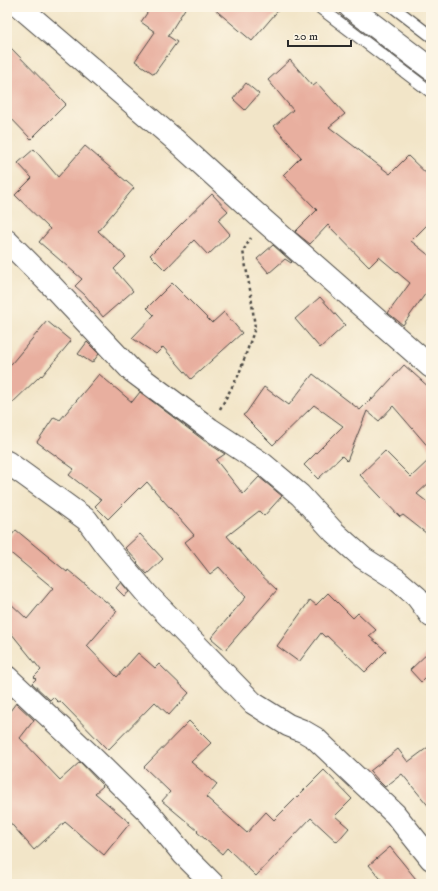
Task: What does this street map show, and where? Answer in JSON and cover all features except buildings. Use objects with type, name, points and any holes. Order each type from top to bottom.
[{"type":"street","points":[[20,7],[174,139],[262,219],[431,367]]},
{"type":"street","points":[[350,7],[431,69]]},
{"type":"street","points":[[7,241],[51,285],[132,371],[210,429],[263,464],[300,495],[334,532],[363,558],[396,579],[417,597],[431,616]]},
{"type":"street","points":[[7,462],[87,520],[106,546],[146,593],[253,703],[288,725],[315,738],[395,814],[431,859]]},
{"type":"street","points":[[7,678],[89,754],[150,814],[184,855],[213,884]]},
{"type":"lane","points":[[320,7],[431,92]]},
{"type":"lane","points":[[393,7],[431,36]]},
{"type":"path","points":[[210,429],[239,374],[255,328],[243,251],[262,219]]}]
